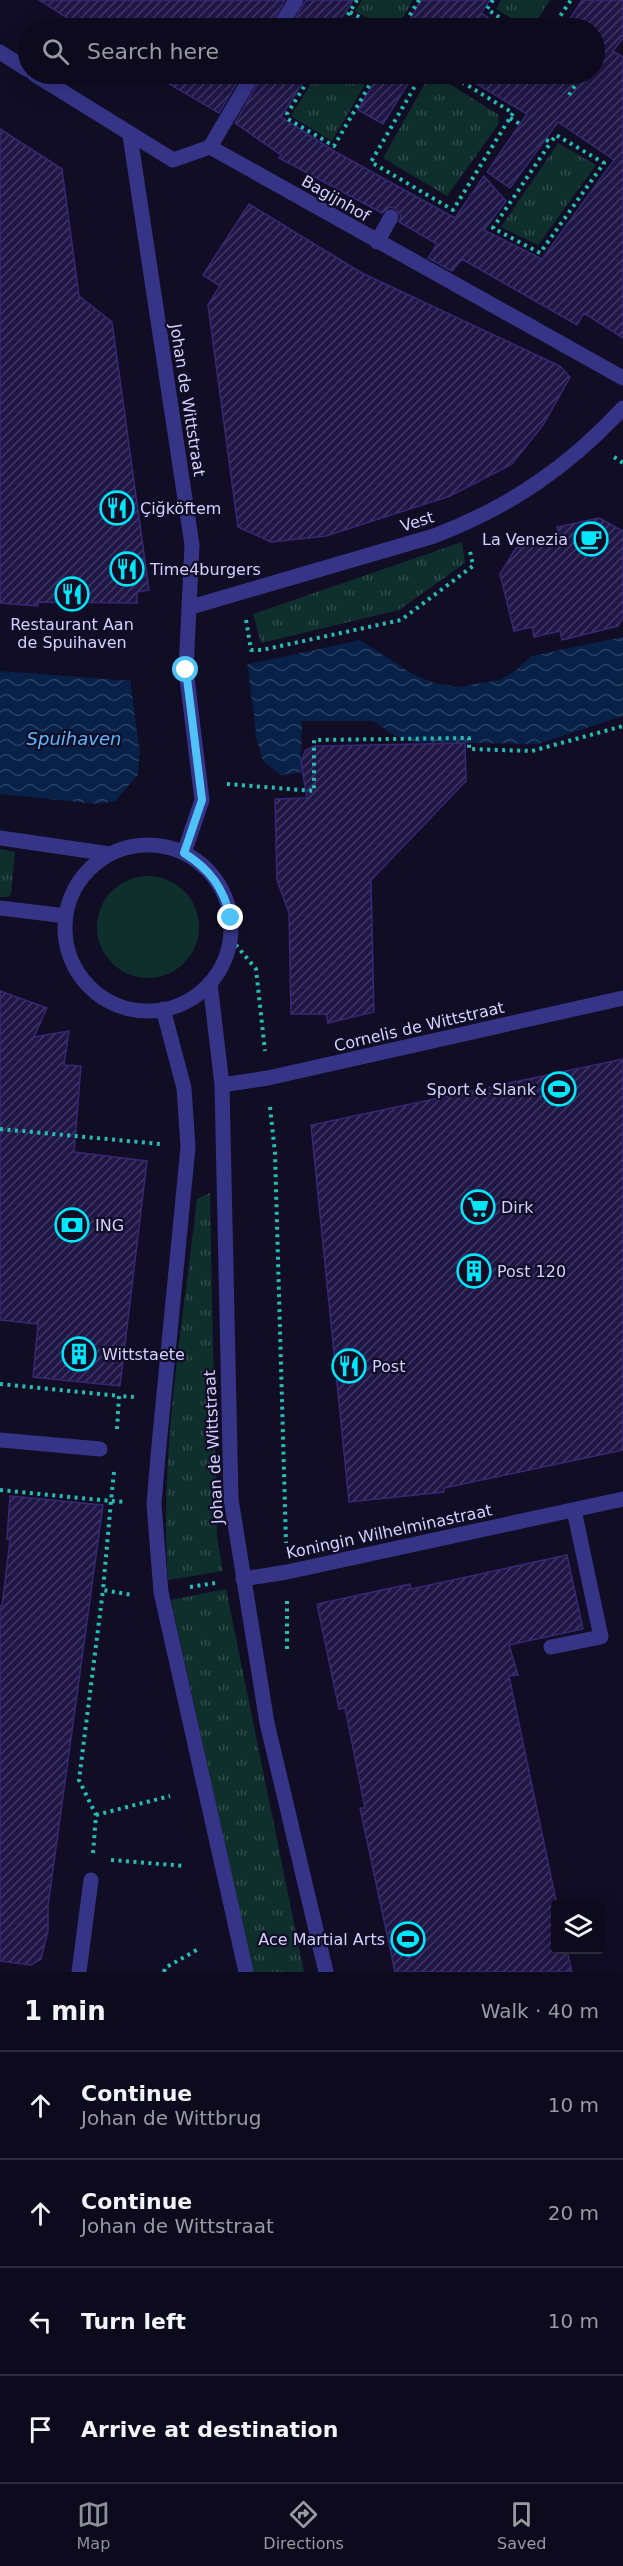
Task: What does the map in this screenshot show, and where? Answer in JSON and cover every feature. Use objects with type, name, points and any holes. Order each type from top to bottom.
[{"type":"street","points":[[285,18],[296,0]]},
{"type":"street","points":[[0,52],[18,64]]},
{"type":"street","points":[[49,84],[130,136],[173,160],[210,147],[247,84]]},
{"type":"street","name":"Johan de Wittstraat","points":[[130,136],[192,545],[191,607],[186,670],[200,780]]},
{"type":"street","name":"Bagijnhof","points":[[210,147],[623,378]]},
{"type":"street","points":[[377,242],[391,218]]},
{"type":"street","name":"Vest","points":[[191,607],[434,536],[465,524],[512,500],[559,469],[594,439],[623,408]]},
{"type":"street","points":[[184,853],[202,800],[200,780]]},
{"type":"street","points":[[0,838],[110,854]]},
{"type":"street","points":[[160,845],[184,853],[202,864],[216,879],[226,898],[231,918],[231,939],[224,962],[210,983],[181,1004],[163,1009],[143,1010],[124,1007],[106,999],[78,972],[70,954],[65,935],[66,916],[71,897],[81,880],[94,865],[110,854],[134,846],[160,845]]},
{"type":"street","points":[[0,908],[66,916]]},
{"type":"street","name":"Johan de Wittstraat","points":[[210,983],[222,1084],[231,1499],[267,1723],[326,1972]]},
{"type":"street","name":"Cornelis de Wittstraat","points":[[222,1084],[268,1078],[623,998]]},
{"type":"street","points":[[163,1009],[184,1089],[188,1147],[154,1504],[160,1592],[246,1972]]},
{"type":"street","points":[[0,1440],[100,1449]]},
{"type":"street","name":"Koningin Wilhelminastraat","points":[[243,1579],[287,1572],[623,1499]]},
{"type":"street","points":[[551,1647],[601,1637],[574,1510]]},
{"type":"street","points":[[79,1972],[91,1881]]},
{"type":"path","points":[[346,18],[357,0]]},
{"type":"path","points":[[408,18],[419,0]]},
{"type":"path","points":[[493,0],[487,9],[500,18]]},
{"type":"path","points":[[559,18],[572,0]]},
{"type":"path","points":[[350,12],[361,18]]},
{"type":"path","points":[[306,84],[287,114],[288,119],[334,146],[370,84]]},
{"type":"path","points":[[416,84],[371,162],[453,210],[513,113],[465,84]]},
{"type":"path","points":[[568,95],[576,84]]},
{"type":"path","points":[[510,118],[520,124]]},
{"type":"path","points":[[556,135],[604,163],[540,253],[493,228],[551,142],[556,135]]},
{"type":"path","points":[[546,140],[551,142]]},
{"type":"path","points":[[406,190],[410,184]]},
{"type":"path","points":[[240,592],[251,650],[401,620],[473,566],[465,524]]},
{"type":"path","points":[[200,780],[314,791],[314,740],[469,738],[469,749],[532,751],[623,726]]},
{"type":"path","points":[[231,939],[256,969],[275,1154],[287,1572]]},
{"type":"path","points":[[0,1129],[188,1147]]},
{"type":"path","points":[[0,1384],[119,1396]]},
{"type":"path","points":[[0,1490],[111,1501],[103,1590],[79,1780],[96,1815],[91,1881]]},
{"type":"path","points":[[103,1590],[127,1596],[243,1579]]},
{"type":"path","points":[[96,1815],[170,1796]]},
{"type":"path","points":[[93,1859],[185,1866]]},
{"type":"path","points":[[164,1972],[165,1968],[200,1948]]},
{"type":"green space","points":[[362,0],[413,0],[403,18],[368,18],[355,11]]},
{"type":"green space","points":[[501,0],[550,0],[538,18],[511,18],[496,9]]},
{"type":"green space","points":[[311,84],[365,84],[332,141],[291,116]]},
{"type":"green space","points":[[425,84],[450,84],[499,115],[498,125],[447,196],[383,158]]},
{"type":"green space","points":[[558,143],[596,165],[538,245],[501,227]]},
{"type":"green space","points":[[462,542],[465,563],[399,610],[261,643],[253,614]]},
{"type":"green space","points":[[0,849],[15,852],[11,894],[8,897],[0,897]]},
{"type":"green space","points":[[148,876],[177,884],[191,898],[199,927],[191,956],[177,970],[148,978],[119,970],[105,956],[97,927],[105,898],[119,884]]},
{"type":"green space","points":[[210,1193],[217,1537],[223,1571],[168,1580],[167,1485],[174,1389],[197,1199]]},
{"type":"green space","points":[[226,1589],[304,1972],[253,1972],[171,1600]]},
{"type":"water","name":"Spuihaven","points":[[623,637],[623,716],[538,744],[416,742],[395,736],[373,721],[302,721],[301,764],[303,772],[281,775],[263,761],[254,730],[140,745],[138,775],[115,801],[98,804],[0,794],[0,671],[132,681],[245,665],[360,640],[414,675],[435,683],[458,687],[500,680],[516,670],[531,656]]},
{"type":"pier","points":[[247,662],[256,732],[139,746],[130,678]]},
{"type":"building","points":[[39,0],[285,0],[275,18],[67,18]]},
{"type":"building","points":[[306,0],[353,0],[341,18],[296,18]]},
{"type":"building","points":[[421,0],[490,0],[481,13],[489,18],[411,18]]},
{"type":"building","points":[[582,0],[623,0],[623,38],[613,51],[623,57],[623,338],[584,313],[577,325],[462,259],[452,271],[428,258],[437,244],[399,222],[401,216],[396,209],[390,207],[382,213],[279,158],[281,155],[235,123],[257,84],[302,84],[281,117],[334,151],[455,218],[484,176],[506,201],[484,230],[542,259],[614,160],[558,122],[510,188],[487,172],[527,114],[477,84],[605,84],[605,18],[570,18]]},
{"type":"building","points":[[169,84],[236,84],[219,113]]},
{"type":"building","points":[[373,84],[408,84],[383,124],[358,110]]},
{"type":"building","points":[[0,129],[62,169],[79,296],[112,322],[149,590],[137,592],[137,603],[38,602],[38,606],[0,603]]},
{"type":"building","points":[[249,204],[362,273],[560,366],[570,377],[543,425],[512,464],[450,496],[326,536],[271,542],[238,527],[208,305],[220,286],[203,275]]},
{"type":"building","points":[[599,518],[623,531],[623,617],[618,626],[562,640],[560,631],[534,637],[532,627],[514,631],[500,574],[516,548],[560,537],[557,527]]},
{"type":"building","points":[[465,743],[466,781],[371,880],[374,1012],[328,1023],[326,1014],[291,1014],[289,913],[277,880],[275,799],[307,798],[301,762],[305,751],[314,746]]},
{"type":"building","points":[[0,991],[47,1008],[34,1037],[69,1031],[64,1065],[81,1066],[74,1152],[147,1161],[120,1386],[33,1377],[38,1324],[0,1320]]},
{"type":"building","name":"Post 120","points":[[623,1059],[623,1450],[444,1488],[444,1492],[349,1502],[311,1125]]},
{"type":"building","points":[[10,1496],[103,1505],[48,1906],[48,1931],[41,1959],[31,1965],[0,1961],[0,1606],[2,1606],[10,1540],[7,1539]]},
{"type":"building","points":[[567,1555],[583,1629],[509,1645],[518,1675],[509,1676],[556,1900],[551,1900],[551,1954],[568,1954],[572,1972],[395,1972],[360,1808],[365,1808],[345,1708],[339,1709],[317,1604],[410,1584],[411,1589]]},
{"type":"place","name":"Çiğköftem","points":[[117,508]]},
{"type":"place","name":"La Venezia","points":[[591,539]]},
{"type":"place","name":"Time4burgers","points":[[127,569]]},
{"type":"place","name":"Restaurant Aan de Spuihaven","points":[[72,594]]},
{"type":"place","name":"Sport & Slank","points":[[559,1089]]},
{"type":"place","name":"Dirk","points":[[478,1207]]},
{"type":"place","name":"ING","points":[[72,1225]]},
{"type":"place","name":"Post 120","points":[[474,1271]]},
{"type":"place","name":"Wittstaete","points":[[79,1354]]},
{"type":"place","name":"Post","points":[[349,1366]]},
{"type":"place","name":"Ace Martial Arts","points":[[408,1939]]},
{"type":"route","points":[[186,670],[202,800],[184,853],[202,864],[216,879],[226,898],[231,918]]}]
